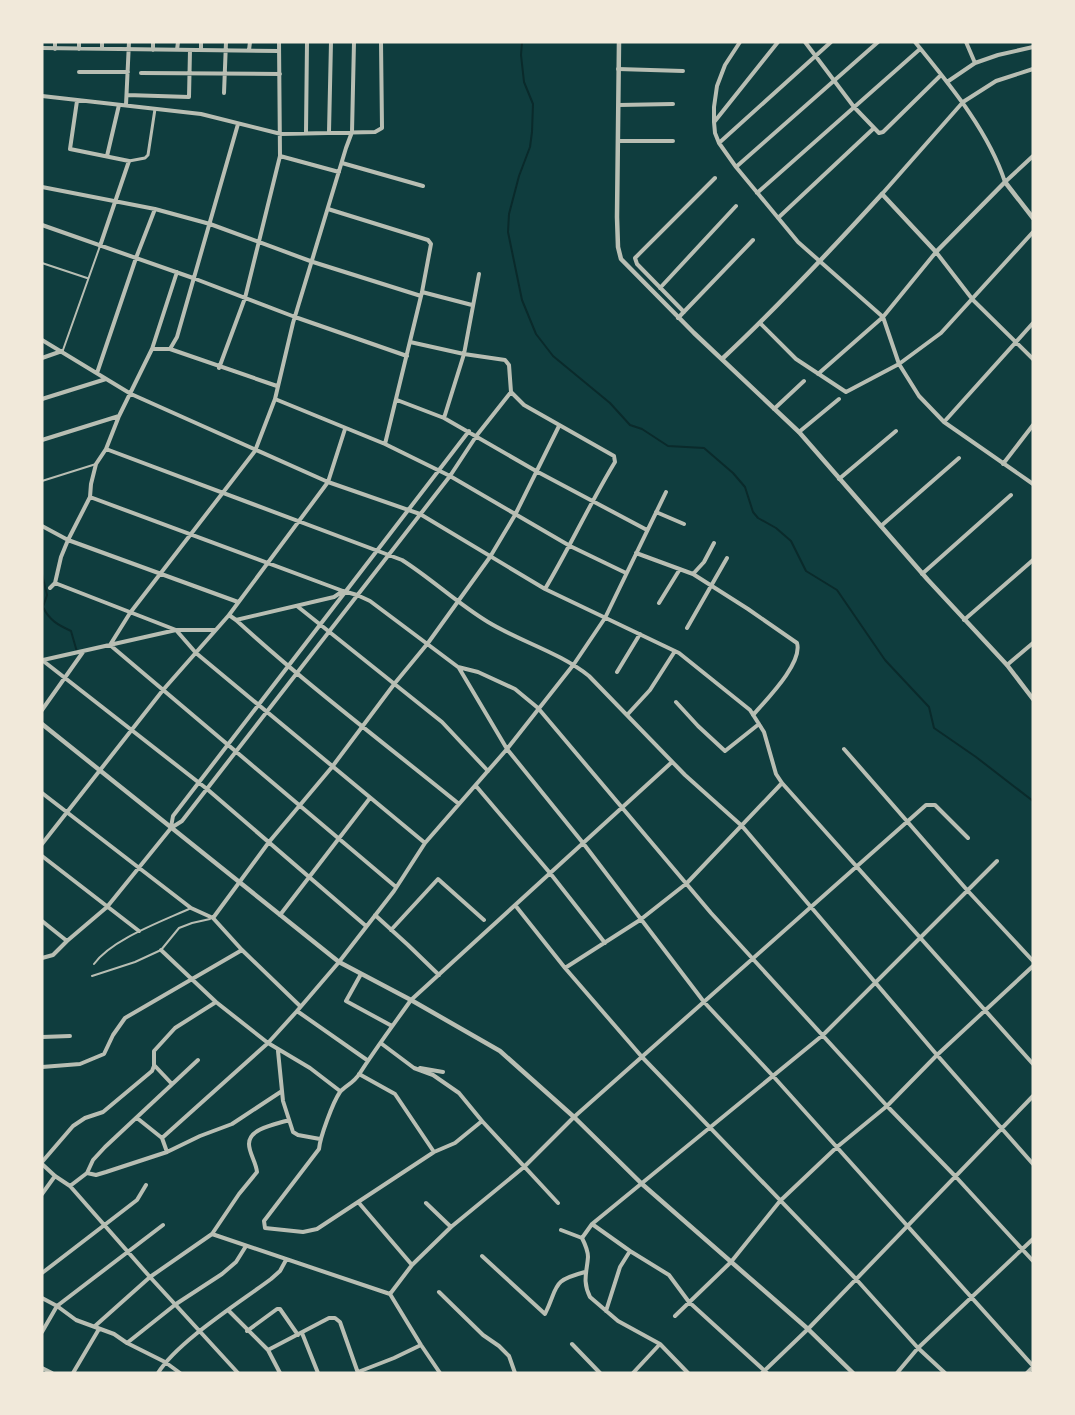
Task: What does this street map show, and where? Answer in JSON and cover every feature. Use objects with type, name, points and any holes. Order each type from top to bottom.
[{"type":"street","points":[[55,42],[55,49]]},
{"type":"street","points":[[79,42],[79,49]]},
{"type":"street","points":[[102,42],[102,49]]},
{"type":"street","points":[[126,105],[129,42]]},
{"type":"street","points":[[153,42],[153,50]]},
{"type":"street","points":[[177,42],[177,50]]},
{"type":"street","points":[[201,42],[201,50]]},
{"type":"street","points":[[224,93],[226,42]]},
{"type":"street","points":[[249,42],[249,50]]},
{"type":"street","points":[[219,368],[245,298],[280,156],[279,42]]},
{"type":"street","points":[[306,132],[307,42]]},
{"type":"street","points":[[329,132],[331,42]]},
{"type":"street","points":[[110,645],[130,613],[255,450],[275,399],[295,317],[352,132],[354,42]]},
{"type":"street","points":[[42,96],[201,114],[281,134],[379,130],[382,128],[381,42]]},
{"type":"street","points":[[618,42],[616,217],[621,260],[678,318],[799,432],[880,527],[1007,665],[1033,699]]},
{"type":"street","points":[[740,42],[725,65],[717,86],[714,122],[719,143],[798,242],[883,317],[898,364],[919,396],[944,422],[1033,484]]},
{"type":"street","points":[[714,122],[778,42]]},
{"type":"street","points":[[805,42],[854,107],[879,133],[883,132],[941,75]]},
{"type":"street","points":[[719,143],[831,42]]},
{"type":"street","points":[[736,166],[878,42]]},
{"type":"street","points":[[915,42],[963,102],[1000,167],[1005,182],[1033,218]]},
{"type":"street","points":[[966,42],[975,63]]},
{"type":"street","points":[[947,82],[975,63],[1033,47]]},
{"type":"street","points":[[42,48],[279,51]]},
{"type":"street","points":[[757,193],[921,49]]},
{"type":"street","points":[[127,95],[189,96],[190,50]]},
{"type":"street","points":[[618,69],[683,71]]},
{"type":"street","points":[[722,359],[820,262],[963,102],[996,81],[1033,69]]},
{"type":"street","points":[[79,72],[128,72]]},
{"type":"street","points":[[141,73],[280,74]]},
{"type":"street","points":[[77,101],[69,148],[129,161],[145,158],[148,155],[155,109]]},
{"type":"street","points":[[619,105],[673,104]]},
{"type":"street","points":[[107,156],[119,105]]},
{"type":"street","points":[[170,349],[177,337],[238,124]]},
{"type":"street","points":[[778,218],[873,129]]},
{"type":"street","points":[[618,141],[673,141]]},
{"type":"street","points":[[280,156],[339,172]]},
{"type":"street","points":[[818,374],[883,317],[936,252],[1033,156]]},
{"type":"street","points":[[100,246],[129,161]]},
{"type":"street","points":[[342,163],[423,186]]},
{"type":"street","points":[[684,312],[637,264],[635,258],[715,178]]},
{"type":"street","points":[[42,187],[155,209],[210,224],[313,262],[422,294],[472,305]]},
{"type":"street","points":[[882,194],[936,252],[973,300],[1033,359]]},
{"type":"street","points":[[660,288],[736,206]]},
{"type":"street","points":[[97,373],[155,209]]},
{"type":"street","points":[[328,209],[428,240],[431,244],[422,294],[385,444]]},
{"type":"street","points":[[42,225],[407,356]]},
{"type":"street","points":[[760,323],[796,358],[846,392],[898,364],[941,333],[1033,232]]},
{"type":"street","points":[[678,318],[753,240]]},
{"type":"street","points":[[50,588],[55,582],[68,540],[90,497],[96,464],[106,449],[119,416],[152,349],[177,272]]},
{"type":"street","points":[[444,418],[464,354],[479,274]]},
{"type":"street","points":[[944,422],[1033,324]]},
{"type":"street","points":[[42,340],[63,350],[131,394],[328,482],[420,514],[545,589],[675,651],[714,679],[750,710],[764,732],[776,774],[782,783],[1033,1064]]},
{"type":"street","points":[[410,342],[507,361],[512,392],[524,405],[614,456],[615,462],[545,589]]},
{"type":"street","points":[[152,349],[170,349],[219,368],[277,386]]},
{"type":"street","points":[[42,358],[63,350]]},
{"type":"street","points":[[42,399],[106,379]]},
{"type":"street","points":[[774,409],[804,381]]},
{"type":"street","points":[[42,958],[53,955],[66,941],[107,907],[171,828],[182,821],[450,476],[477,435],[512,392]]},
{"type":"street","points":[[275,399],[385,444],[450,476],[570,546],[626,573]]},
{"type":"street","points":[[799,432],[839,399]]},
{"type":"street","points":[[397,400],[444,418],[477,435],[536,471],[647,530]]},
{"type":"street","points":[[42,440],[119,416]]},
{"type":"street","points":[[1003,464],[1033,425]]},
{"type":"street","points":[[213,918],[269,842],[428,643],[490,557],[515,515],[559,426]]},
{"type":"street","points":[[42,844],[163,690],[229,615],[328,482],[345,429]]},
{"type":"street","points":[[171,828],[173,816],[469,431]]},
{"type":"street","points":[[839,479],[896,431]]},
{"type":"street","points":[[106,449],[402,561],[490,623],[574,664],[589,676],[672,762],[742,826],[1000,1129],[1033,1164]]},
{"type":"street","points":[[880,527],[959,458]]},
{"type":"street","points":[[162,1138],[267,1043],[297,1011],[375,915],[425,843],[507,749],[574,664],[604,618],[666,492]]},
{"type":"street","points":[[922,574],[1011,495]]},
{"type":"street","points":[[90,497],[357,595],[428,643],[458,667],[507,749],[583,843],[704,1002],[1033,1367],[1028,1373]]},
{"type":"street","points":[[656,513],[684,524]]},
{"type":"street","points":[[42,526],[68,540],[238,602]]},
{"type":"street","points":[[693,574],[704,562],[714,543]]},
{"type":"street","points":[[636,553],[693,574],[797,643],[798,655],[774,691],[753,715]]},
{"type":"street","points":[[687,627],[727,558]]},
{"type":"street","points":[[964,620],[1033,560]]},
{"type":"street","points":[[659,603],[680,569]]},
{"type":"street","points":[[55,582],[176,630],[196,653],[425,843]]},
{"type":"street","points":[[236,620],[334,597],[345,591]]},
{"type":"street","points":[[297,606],[442,722],[488,771]]},
{"type":"street","points":[[229,615],[288,667],[459,804]]},
{"type":"street","points":[[42,660],[176,630],[216,630]]},
{"type":"street","points":[[617,672],[640,634]]},
{"type":"street","points":[[1007,665],[1033,643]]},
{"type":"street","points":[[110,645],[396,887]]},
{"type":"street","points":[[42,710],[84,651]]},
{"type":"street","points":[[627,715],[650,690],[675,651]]},
{"type":"street","points":[[42,660],[199,782],[366,926]]},
{"type":"street","points":[[458,667],[478,672],[515,689],[538,708],[711,913],[887,1106],[1033,1261]]},
{"type":"street","points":[[676,702],[725,751],[759,724]]},
{"type":"street","points":[[42,723],[339,962],[500,1051],[574,1117],[642,1184],[808,1329],[853,1373]]},
{"type":"street","points":[[675,1316],[730,1262],[780,1201],[837,1147],[887,1106],[1033,964],[844,749]]},
{"type":"street","points":[[482,1121],[455,1143],[434,1152],[317,1229],[303,1232],[265,1228],[264,1221],[319,1149],[320,1139],[340,1091],[351,1085],[411,1000],[672,762]]},
{"type":"street","points":[[565,968],[640,920],[687,883],[782,783]]},
{"type":"street","points":[[476,786],[550,873],[605,943]]},
{"type":"street","points":[[42,793],[191,908],[213,918],[242,950],[300,1006]]},
{"type":"street","points":[[280,916],[370,798]]},
{"type":"street","points":[[390,1294],[412,1265],[451,1227],[524,1167],[574,1117],[926,805],[936,805],[968,838]]},
{"type":"street","points":[[42,855],[139,931]]},
{"type":"street","points":[[582,1238],[592,1224],[823,1035],[997,861]]},
{"type":"street","points":[[392,930],[438,879],[484,920]]},
{"type":"street","points":[[515,905],[565,968],[642,1057],[856,1279],[918,1348],[945,1373]]},
{"type":"street","points":[[375,915],[438,975]]},
{"type":"street","points":[[42,921],[66,941]]},
{"type":"street","points":[[161,950],[216,1002],[267,1043],[310,1068],[340,1091]]},
{"type":"street","points":[[42,1067],[80,1064],[104,1054],[125,1018],[242,950]]},
{"type":"street","points":[[361,974],[346,999],[347,1002],[392,1026]]},
{"type":"street","points":[[216,1002],[176,1028],[154,1051],[152,1071],[103,1112],[73,1126],[42,1163],[70,1186],[238,1373]]},
{"type":"street","points":[[297,1011],[367,1060]]},
{"type":"street","points":[[42,1037],[70,1036]]},
{"type":"street","points":[[382,1044],[414,1068],[433,1074],[459,1093],[558,1203]]},
{"type":"street","points":[[278,1050],[282,1069],[282,1091],[293,1132],[320,1139]]},
{"type":"street","points":[[70,1186],[87,1173],[93,1160],[198,1060]]},
{"type":"street","points":[[154,1066],[172,1084]]},
{"type":"street","points":[[414,1068],[443,1072]]},
{"type":"street","points":[[359,1074],[395,1094],[434,1152]]},
{"type":"street","points":[[87,1173],[96,1175],[167,1152],[232,1124],[282,1091]]},
{"type":"street","points":[[592,1224],[669,1275],[690,1302],[764,1372],[1033,1096]]},
{"type":"street","points":[[137,1118],[162,1138],[167,1152]]},
{"type":"street","points":[[73,1373],[97,1327],[150,1277],[212,1234],[257,1172],[249,1144],[251,1136],[256,1131],[289,1120]]},
{"type":"street","points":[[42,1194],[55,1176]]},
{"type":"street","points":[[42,1273],[104,1223],[137,1200],[146,1185]]},
{"type":"street","points":[[359,1203],[412,1265]]},
{"type":"street","points":[[426,1203],[451,1227]]},
{"type":"street","points":[[42,1332],[57,1306],[163,1225]]},
{"type":"street","points":[[561,1230],[582,1238]]},
{"type":"street","points":[[212,1234],[390,1294],[439,1373]]},
{"type":"street","points":[[582,1238],[588,1258],[585,1272],[587,1292],[590,1297],[606,1311],[660,1344],[688,1373]]},
{"type":"street","points":[[897,1373],[918,1348],[1033,1239]]},
{"type":"street","points":[[127,1343],[176,1304],[236,1262],[246,1246]]},
{"type":"street","points":[[606,1311],[620,1267],[630,1251]]},
{"type":"street","points":[[482,1256],[545,1314],[559,1282],[564,1278],[585,1272]]},
{"type":"street","points":[[158,1373],[165,1362],[200,1332],[271,1279],[280,1271],[286,1260]]},
{"type":"street","points":[[439,1292],[483,1335],[509,1356],[515,1373]]},
{"type":"street","points":[[42,1298],[76,1320],[114,1334],[165,1362],[180,1373]]},
{"type":"street","points":[[247,1330],[277,1309],[283,1310],[300,1334],[318,1373]]},
{"type":"street","points":[[229,1311],[268,1350],[280,1373]]},
{"type":"street","points":[[268,1350],[329,1318],[340,1322],[358,1373],[421,1345]]},
{"type":"street","points":[[572,1344],[600,1373]]},
{"type":"street","points":[[633,1373],[660,1344]]},
{"type":"street","points":[[42,1368],[52,1373]]},
{"type":"lane","points":[[63,350],[100,246]]},
{"type":"lane","points":[[42,262],[87,278]]},
{"type":"lane","points":[[42,481],[96,464]]},
{"type":"lane","points":[[94,964],[99,957],[139,931],[191,908]]},
{"type":"lane","points":[[92,976],[135,962],[161,950],[179,928],[213,918]]},
{"type":"waterway","points":[[522,42],[524,82],[533,104],[532,132],[530,147],[519,176],[509,214],[508,232],[522,300],[536,334],[553,356],[610,403],[630,425],[642,429],[668,446],[704,448],[733,473],[745,487],[753,512],[758,518],[776,528],[791,541],[806,571],[837,590],[885,660],[929,707],[934,728],[1033,801]]},
{"type":"waterway","points":[[42,574],[47,595],[43,607],[54,622],[71,631],[77,652]]}]
